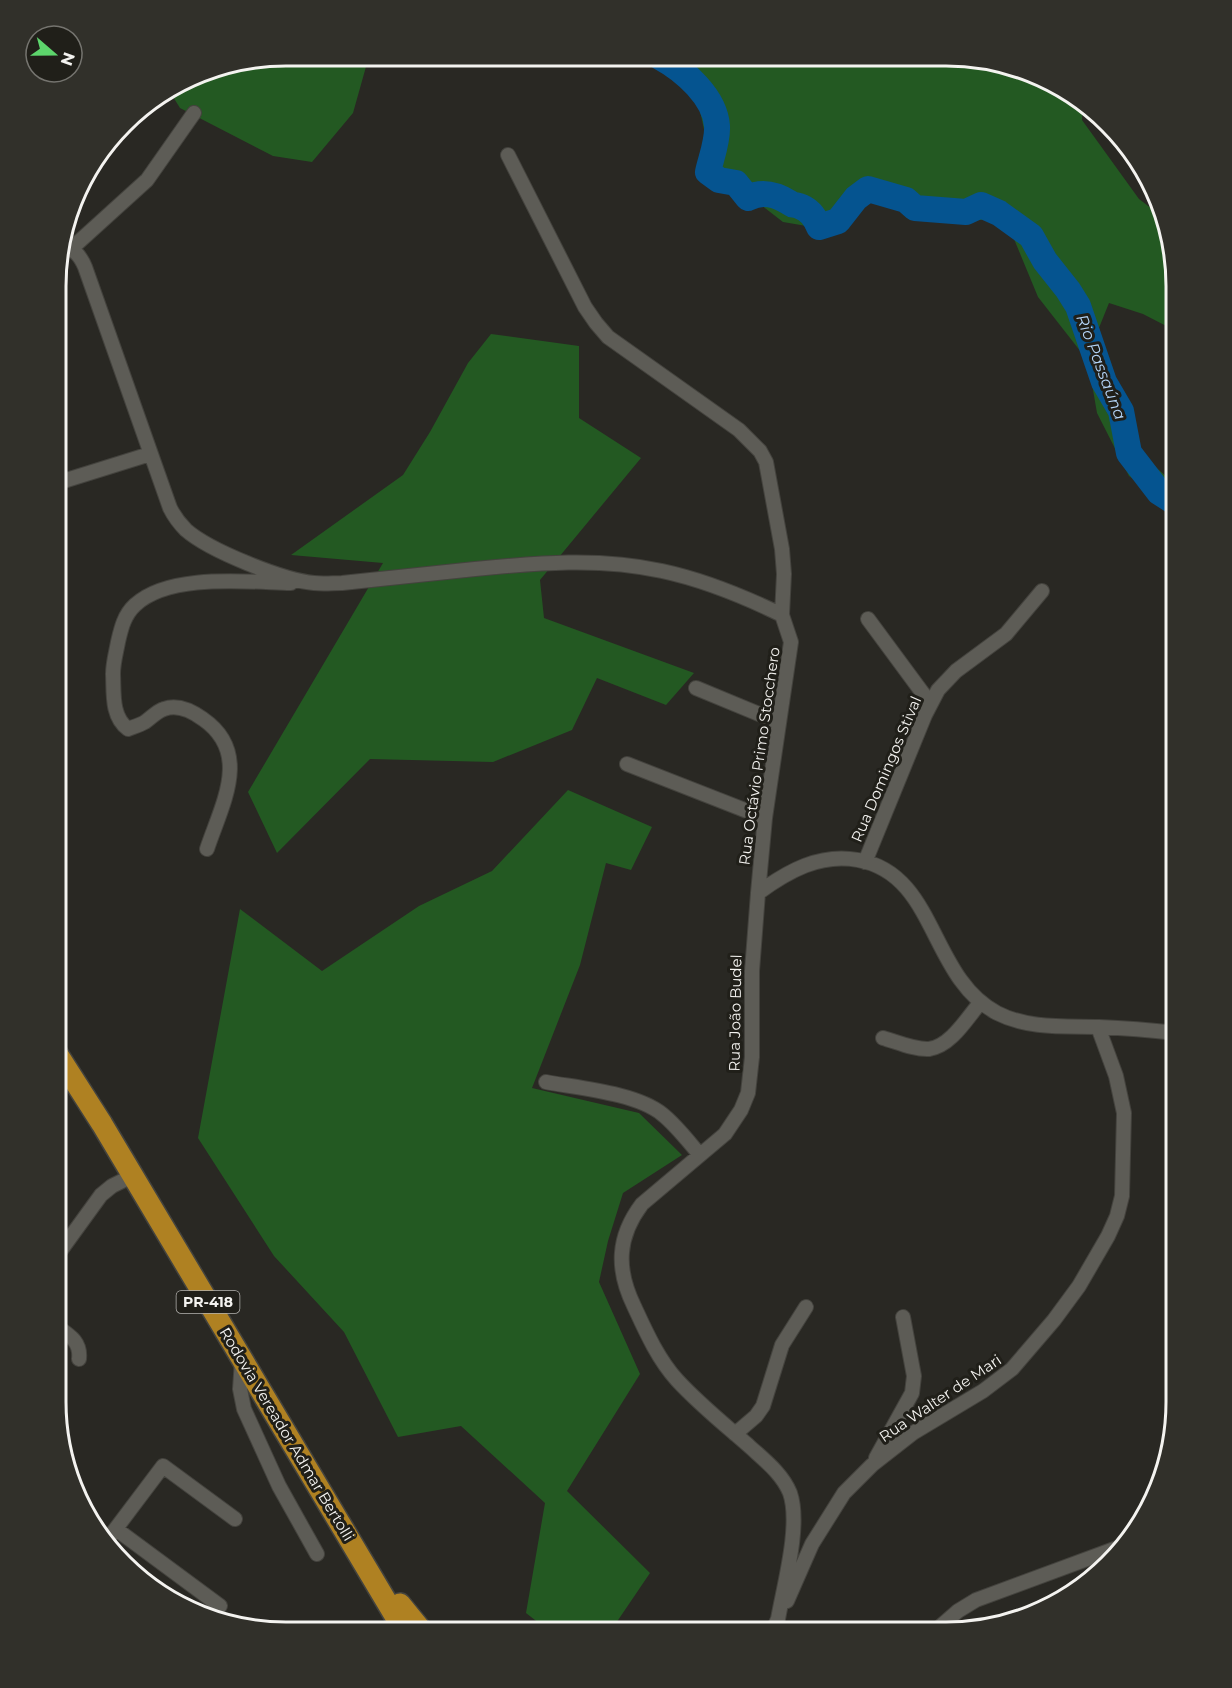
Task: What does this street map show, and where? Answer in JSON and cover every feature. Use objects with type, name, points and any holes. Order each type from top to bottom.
[{"type":"highway","name":"Rodovia Vereador Admar Bertolli","points":[[66,1068],[399,1622]]},
{"type":"highway","points":[[358,1553],[415,1622]]},
{"type":"street","points":[[70,244],[147,180],[194,112]]},
{"type":"street","name":"Rua Octávio Primo Stocchero","points":[[508,155],[585,307],[596,323],[608,337],[739,430],[760,451],[766,462],[782,549],[784,574],[782,615],[791,642],[765,818],[758,893]]},
{"type":"street","points":[[69,248],[80,256],[86,267],[150,454],[170,508],[177,520],[188,531],[210,545],[281,576],[314,583]]},
{"type":"street","points":[[66,479],[150,454]]},
{"type":"street","points":[[207,849],[231,776],[230,754],[215,727],[195,713],[177,707],[163,709],[144,723],[128,729],[120,723],[114,707],[113,664],[122,624],[134,605],[153,592],[176,585],[222,582],[342,583],[541,562],[576,561],[633,566],[691,578],[719,586],[782,615]]},
{"type":"street","name":"Rua Domingos Stival","points":[[865,862],[930,703],[947,679],[1006,634],[1042,591]]},
{"type":"street","points":[[867,619],[930,703]]},
{"type":"street","points":[[696,688],[778,722]]},
{"type":"street","points":[[627,764],[765,818]]},
{"type":"street","points":[[758,893],[805,865],[828,859],[865,862],[881,868],[897,879],[912,894],[954,973],[980,1003],[1016,1021],[1051,1026],[1166,1032]]},
{"type":"street","name":"Rua João Budel","points":[[758,893],[751,991],[752,1056],[748,1094],[733,1124],[725,1134],[648,1199],[634,1215],[625,1234],[621,1255],[622,1274],[627,1291],[650,1340],[667,1368],[690,1394],[775,1470],[786,1486],[792,1503],[793,1533],[777,1622]]},
{"type":"street","points":[[883,1038],[919,1048],[937,1047],[950,1037],[980,1003]]},
{"type":"street","name":"Rua Walter de Mari","points":[[778,1619],[822,1526],[844,1493],[872,1465],[920,1428],[983,1391],[1012,1369],[1072,1294],[1108,1236],[1117,1216],[1122,1196],[1124,1113],[1116,1076],[1098,1027]]},
{"type":"street","points":[[546,1082],[624,1097],[650,1106],[666,1118],[700,1155]]},
{"type":"street","points":[[66,1243],[101,1196],[112,1186],[132,1176]]},
{"type":"street","points":[[735,1434],[756,1416],[763,1406],[782,1345],[806,1307]]},
{"type":"street","points":[[872,1465],[912,1393],[914,1376],[903,1317]]},
{"type":"street","points":[[66,1334],[77,1343],[80,1350],[79,1359]]},
{"type":"street","points":[[242,1358],[240,1389],[244,1409],[279,1486],[317,1554]]},
{"type":"street","points":[[220,1606],[112,1534],[163,1466],[235,1519]]},
{"type":"street","points":[[945,1622],[976,1600],[1107,1552]]},
{"type":"green space","points":[[272,66],[366,66],[353,113],[312,162],[273,156],[180,108],[173,97],[229,73]]},
{"type":"green space","points":[[652,66],[960,66],[989,70],[1017,78],[1056,95],[1080,111],[1082,113],[1082,120],[1139,199],[1152,209],[1159,229],[1166,272],[1166,326],[1143,314],[1109,303],[1088,355],[1100,396],[1135,449],[1166,476],[1166,501],[1129,476],[1097,413],[1088,361],[1038,297],[1014,239],[994,219],[954,222],[874,192],[830,230],[783,222],[712,167],[699,106],[683,81]]},
{"type":"green space","points":[[491,334],[579,346],[579,418],[641,458],[540,580],[544,618],[694,673],[666,705],[597,678],[572,730],[493,762],[370,759],[277,853],[248,792],[383,563],[291,555],[403,475],[468,363]]},
{"type":"green space","points":[[568,790],[652,827],[631,870],[606,863],[580,965],[532,1088],[639,1113],[682,1155],[623,1193],[608,1241],[599,1282],[640,1374],[567,1491],[650,1573],[617,1622],[538,1622],[526,1613],[545,1503],[461,1426],[398,1437],[344,1332],[274,1256],[198,1138],[240,909],[322,971],[419,906],[492,871]]},
{"type":"waterway","name":"Rio Passaúna","points":[[674,66],[697,86],[711,105],[715,115],[717,132],[708,172],[719,180],[736,183],[748,198],[759,194],[770,194],[780,198],[809,211],[819,227],[838,221],[856,198],[868,189],[906,200],[915,208],[966,212],[981,205],[999,213],[1031,236],[1045,261],[1078,306],[1104,382],[1121,411],[1129,453],[1159,492],[1166,497]]}]
